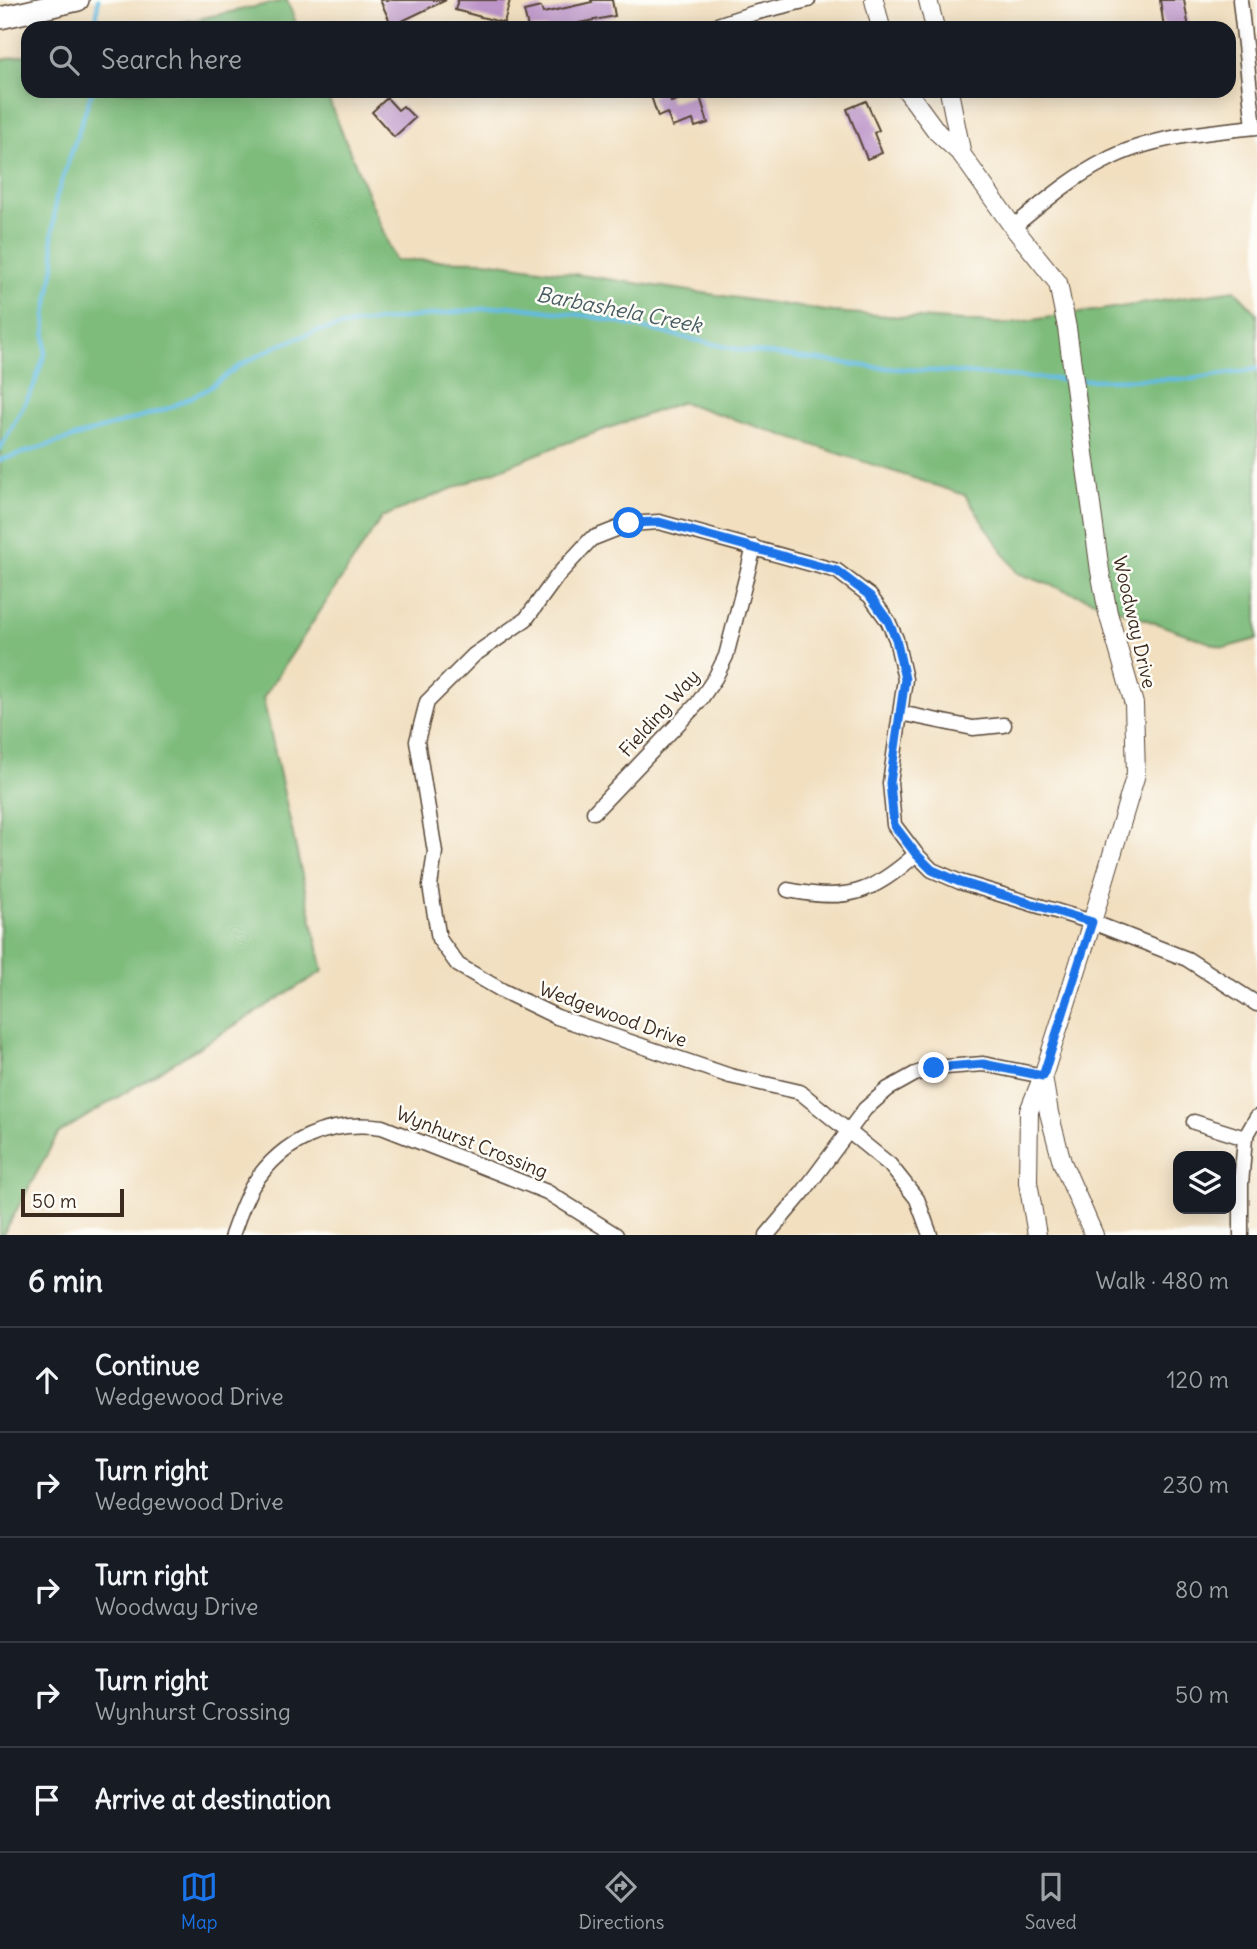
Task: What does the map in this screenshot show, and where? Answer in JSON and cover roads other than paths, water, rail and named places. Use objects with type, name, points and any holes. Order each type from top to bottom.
[{"type":"main road","points":[[0,18],[78,0]]},
{"type":"street","points":[[729,21],[808,0]]},
{"type":"street","points":[[874,0],[879,21]]},
{"type":"street","points":[[928,0],[933,21]]},
{"type":"street","points":[[1013,227],[1075,179],[1122,152],[1184,137],[1256,127],[1240,0]]},
{"type":"street","name":"Woodway Drive","points":[[912,98],[937,132],[962,155],[1013,227],[1058,283],[1067,328],[1108,613],[1133,704],[1136,774],[1092,922],[1043,1076],[1029,1111],[1028,1182],[1037,1235]]},
{"type":"street","name":"Woodway Drive","points":[[950,98],[962,155]]},
{"type":"street","name":"Wedgewood Drive","points":[[930,1235],[917,1199],[890,1165],[800,1092],[730,1076],[557,1017],[458,965],[439,939],[430,886],[435,852],[417,741],[427,702],[474,655],[526,619],[558,575],[591,539],[629,523],[659,522],[837,571],[870,596],[888,621],[896,639],[905,679],[890,783],[894,825],[916,854],[932,870],[960,882],[1092,922],[1187,959],[1257,1004]]},
{"type":"street","name":"Fielding Way","points":[[594,812],[698,704],[715,678],[726,656],[754,547]]},
{"type":"street","points":[[900,713],[974,728],[1004,725]]},
{"type":"street","points":[[788,890],[812,895],[835,895],[866,890],[896,872],[916,854]]},
{"type":"street","points":[[767,1235],[804,1191],[864,1109],[888,1089],[915,1074],[934,1068],[983,1064],[1043,1076]]},
{"type":"street","name":"Woodway Drive","points":[[1043,1076],[1049,1113],[1062,1162],[1094,1235]]},
{"type":"street","points":[[1241,1235],[1241,1184],[1245,1138],[1257,1117]]},
{"type":"street","points":[[1194,1122],[1245,1138]]},
{"type":"street","name":"Wynhurst Crossing","points":[[232,1235],[252,1186],[277,1154],[303,1137],[322,1129],[362,1124],[382,1127],[547,1192],[616,1235]]},
{"type":"waterway","points":[[96,21],[98,0]]},
{"type":"waterway","points":[[0,449],[33,388],[45,354],[46,316],[55,259],[52,239],[56,198],[90,98]]},
{"type":"waterway","name":"Barbashela Creek","points":[[0,460],[169,408],[206,390],[239,366],[275,347],[314,332],[354,324],[508,306],[589,316],[740,350],[873,367],[1068,380]]},
{"type":"waterway","name":"Barbashela Creek","points":[[1080,380],[1192,379],[1257,369]]}]
